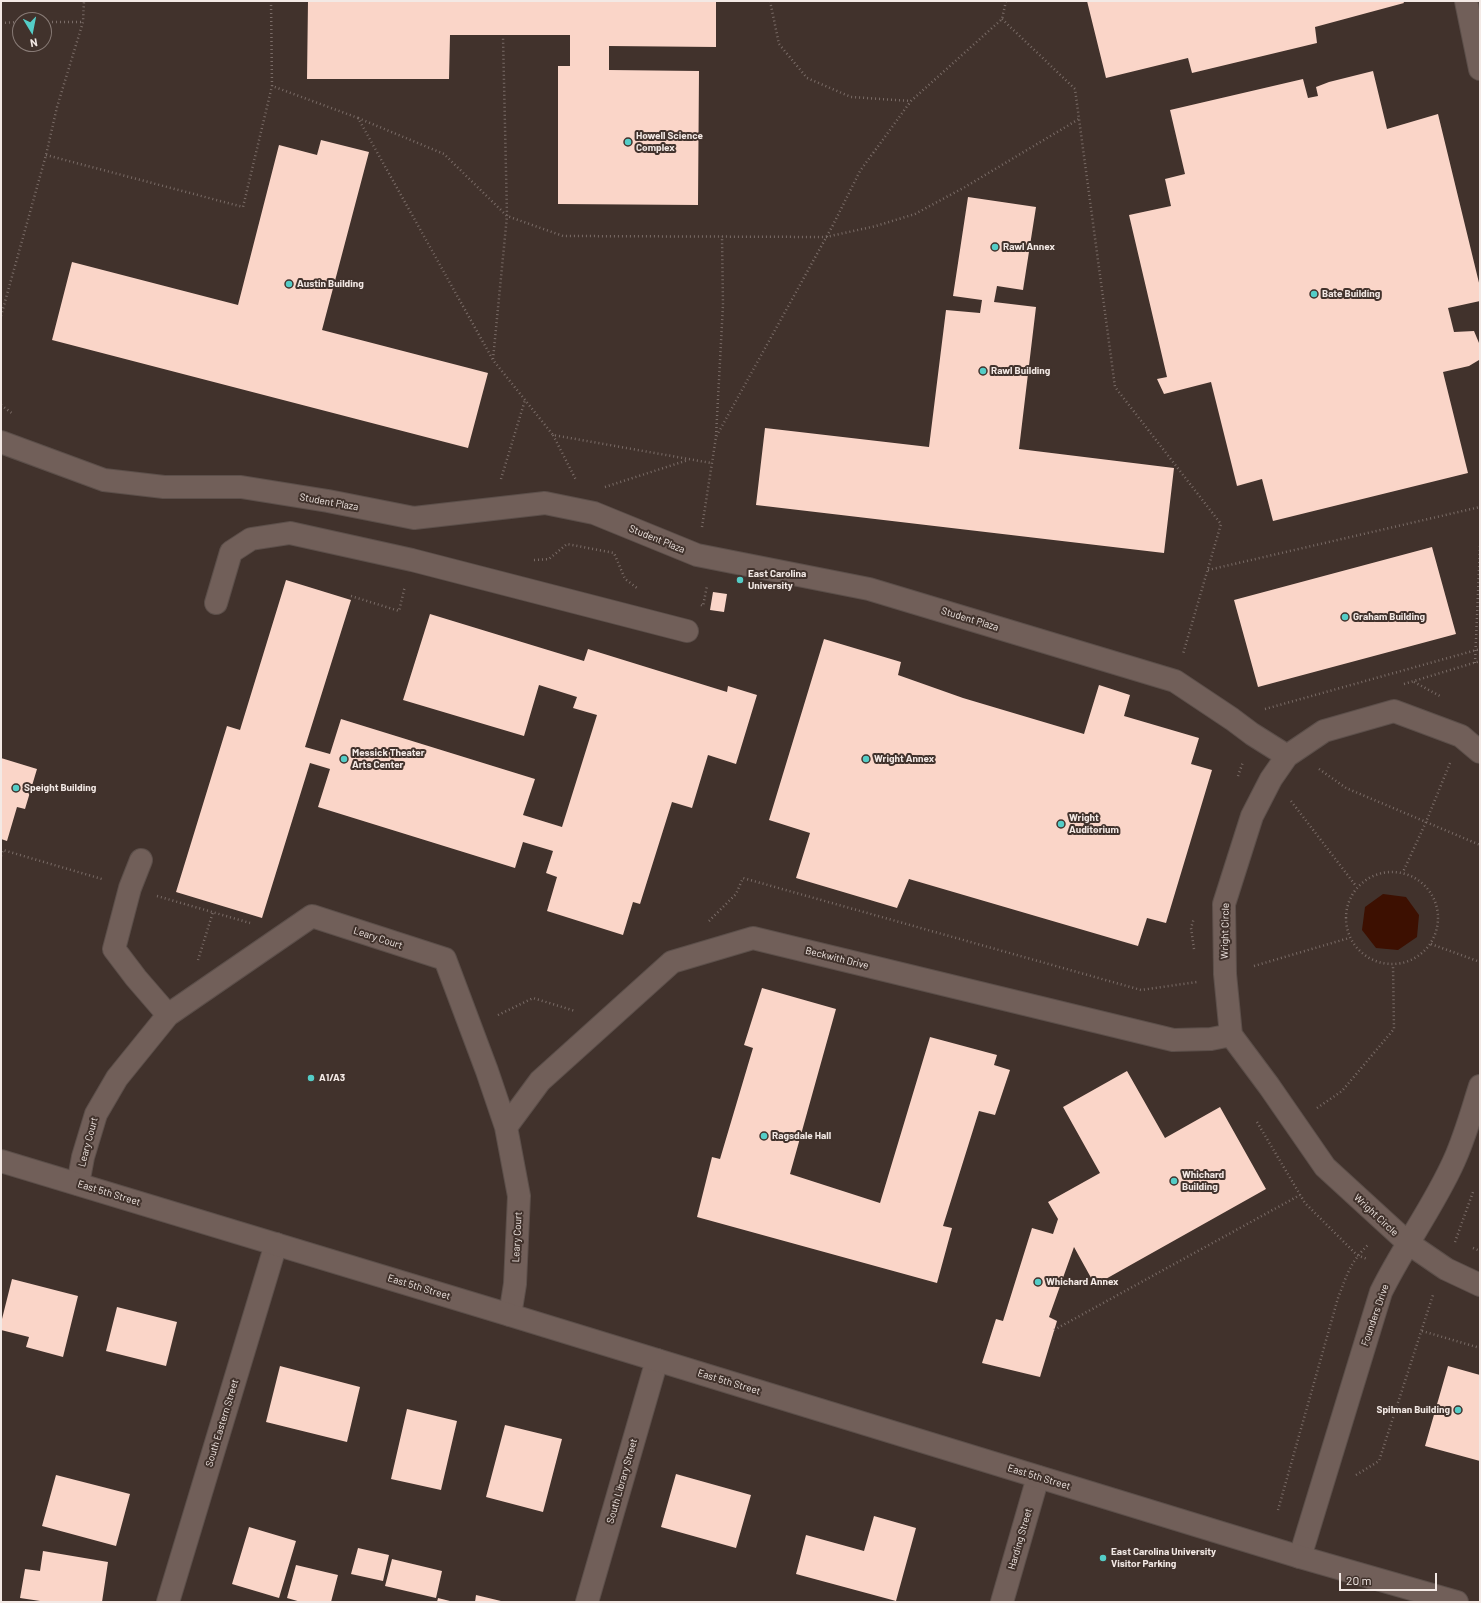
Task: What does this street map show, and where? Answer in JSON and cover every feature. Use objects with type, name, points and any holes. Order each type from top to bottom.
[{"type":"street","points":[[1466,1],[1480,69]]},
{"type":"street","name":"Student Plaza","points":[[1,442],[104,480],[164,487],[241,487],[328,501],[414,518],[545,502],[586,512],[698,555],[869,588],[1175,681],[1252,734],[1279,767]]},
{"type":"street","points":[[216,603],[231,552],[251,539],[290,532],[412,560],[687,631]]},
{"type":"street","name":"Wright Circle","points":[[1480,752],[1461,736],[1394,711],[1324,731],[1279,767],[1252,816],[1224,904],[1225,974],[1232,1035],[1325,1167],[1408,1244],[1446,1269],[1480,1286]]},
{"type":"street","points":[[141,860],[130,888],[114,949],[136,978],[168,1015]]},
{"type":"street","name":"Leary Court","points":[[78,1184],[83,1157],[96,1114],[117,1078],[168,1015],[312,916],[445,959],[506,1126],[519,1196],[515,1284],[510,1315]]},
{"type":"street","name":"Beckwith Drive","points":[[506,1126],[540,1081],[672,962],[753,938],[1173,1040],[1211,1039],[1232,1035]]},
{"type":"street","name":"Founders Drive","points":[[1300,1557],[1381,1292],[1454,1161],[1480,1086]]},
{"type":"street","name":"East 5th Street","points":[[1,1161],[1300,1557],[1447,1600]]},
{"type":"street","name":"South Eastern Street","points":[[168,1602],[276,1244]]},
{"type":"street","name":"South Library Street","points":[[587,1602],[657,1360]]},
{"type":"street","name":"Harding Street","points":[[1002,1602],[1038,1477]]},
{"type":"path","points":[[1,316],[46,155],[57,107],[83,22],[84,1]]},
{"type":"path","points":[[46,155],[243,207],[272,86],[271,1]]},
{"type":"path","points":[[770,1],[779,44],[807,78],[851,97],[911,101]]},
{"type":"path","points":[[716,437],[826,237],[860,171],[911,101],[1002,19],[1006,1]]},
{"type":"path","points":[[1002,19],[1075,89],[1115,387],[1221,524],[1175,681]]},
{"type":"path","points":[[1,23],[12,22]]},
{"type":"path","points":[[52,22],[83,22]]},
{"type":"path","points":[[493,360],[507,216],[504,36]]},
{"type":"path","points":[[272,86],[358,118],[444,154],[507,216],[563,236],[826,237],[876,226],[915,214],[965,187],[1079,119]]},
{"type":"path","points":[[358,118],[493,360],[553,435],[579,486]]},
{"type":"path","points":[[698,555],[716,437],[723,305],[722,236]]},
{"type":"path","points":[[492,508],[525,399]]},
{"type":"path","points":[[553,435],[711,463]]},
{"type":"path","points":[[600,488],[688,460]]},
{"type":"path","points":[[1208,570],[1480,507]]},
{"type":"path","points":[[1475,664],[1480,546]]},
{"type":"path","points":[[1232,719],[1480,649]]},
{"type":"path","points":[[1400,685],[1480,662]]},
{"type":"path","points":[[1238,779],[1252,734]]},
{"type":"path","points":[[1403,872],[1426,822],[1461,736]]},
{"type":"path","points":[[1356,886],[1289,798],[1279,767],[1314,765],[1346,788],[1480,845]]},
{"type":"path","points":[[1403,872],[1429,888],[1439,916],[1430,944],[1414,959],[1394,964],[1368,958],[1349,938],[1345,911],[1356,886],[1378,873],[1403,872]]},
{"type":"path","points":[[197,964],[213,912]]},
{"type":"path","points":[[1194,951],[1191,928],[1196,913]]},
{"type":"path","points":[[1225,974],[1349,938]]},
{"type":"path","points":[[1430,944],[1480,962]]},
{"type":"path","points":[[1266,1138],[1295,1124],[1342,1091],[1394,1029],[1394,964]]},
{"type":"path","points":[[1255,1120],[1305,1203],[1357,1255],[1392,1270]]},
{"type":"path","points":[[1352,1477],[1380,1461],[1433,1294],[1446,1269],[1475,1185]]},
{"type":"path","points":[[1054,1330],[1300,1195]]},
{"type":"path","points":[[1278,1510],[1338,1298],[1347,1273],[1357,1255]]},
{"type":"path","points":[[1422,1331],[1480,1348]]},
{"type":"shaded area","points":[[1383,894],[1406,897],[1419,915],[1417,937],[1398,950],[1376,948],[1362,930],[1365,907]]},
{"type":"building","name":"Howell Science Complex","points":[[308,1],[716,1],[716,47],[609,46],[609,70],[699,71],[698,205],[558,204],[558,66],[570,66],[570,35],[450,35],[449,79],[307,79]]},
{"type":"building","points":[[1087,1],[1403,1],[1404,3],[1315,27],[1317,43],[1192,73],[1188,58],[1106,78]]},
{"type":"building","name":"Bate Building","points":[[1373,71],[1387,129],[1438,114],[1480,287],[1480,301],[1448,308],[1454,332],[1474,331],[1479,343],[1479,360],[1469,366],[1443,372],[1468,473],[1273,521],[1262,479],[1237,486],[1211,382],[1164,394],[1157,379],[1167,377],[1129,215],[1171,206],[1165,179],[1185,174],[1170,110],[1303,79],[1308,98],[1318,96],[1316,87],[1329,82]]},
{"type":"building","name":"Austin Building","points":[[321,140],[369,152],[322,330],[488,373],[468,448],[52,340],[72,262],[238,305],[279,145],[317,155]]},
{"type":"building","name":"Rawl Building","points":[[968,197],[1036,207],[1023,290],[997,286],[994,302],[1036,307],[1019,449],[1174,468],[1164,553],[756,505],[765,428],[929,447],[946,310],[980,313],[982,300],[953,296]]},
{"type":"building","name":"Graham Building","points":[[1432,547],[1456,634],[1258,687],[1234,600]]},
{"type":"building","name":"Messick Theater Arts Center","points":[[286,580],[351,600],[305,747],[330,754],[341,719],[535,779],[523,815],[562,827],[597,715],[573,708],[577,697],[539,685],[524,736],[403,700],[430,614],[584,661],[588,649],[727,692],[728,686],[757,695],[736,764],[708,755],[692,808],[672,802],[640,904],[633,902],[623,935],[547,911],[557,877],[546,873],[553,851],[523,842],[515,868],[318,807],[330,769],[310,763],[262,918],[176,892],[227,726],[240,730]]},
{"type":"building","points":[[713,592],[727,594],[724,612],[710,610]]},
{"type":"building","name":"Wright Auditorium","points":[[824,639],[901,662],[898,675],[963,698],[1084,734],[1099,685],[1130,695],[1124,716],[1199,738],[1191,764],[1212,770],[1166,923],[1147,918],[1138,946],[909,879],[897,908],[796,878],[810,833],[769,820]]},
{"type":"building","name":"Speight Building","points":[[1,758],[37,769],[25,809],[17,807],[7,841],[1,839]]},
{"type":"building","name":"Ragsdale Hall","points":[[762,988],[836,1009],[790,1174],[880,1203],[930,1037],[997,1055],[994,1065],[1010,1070],[995,1115],[979,1111],[943,1226],[952,1228],[937,1283],[697,1217],[712,1157],[720,1159],[753,1048],[744,1045]]},
{"type":"building","name":"Whichard Building","points":[[1127,1071],[1165,1138],[1220,1107],[1266,1189],[1095,1285],[1074,1247],[1049,1317],[1057,1321],[1040,1377],[982,1363],[996,1319],[1003,1321],[1032,1228],[1053,1234],[1058,1219],[1048,1202],[1100,1173],[1063,1107]]},
{"type":"building","points":[[12,1279],[78,1296],[63,1357],[26,1347],[29,1337],[1,1330],[1,1323]]},
{"type":"building","points":[[117,1307],[177,1322],[166,1366],[106,1351]]},
{"type":"building","points":[[280,1366],[360,1387],[347,1442],[266,1422]]},
{"type":"building","name":"Spilman Building","points":[[1448,1366],[1480,1375],[1480,1461],[1425,1446]]},
{"type":"building","points":[[407,1409],[457,1421],[441,1490],[391,1479]]},
{"type":"building","points":[[505,1425],[562,1439],[543,1512],[486,1497]]},
{"type":"building","points":[[676,1474],[751,1495],[736,1548],[661,1527]]},
{"type":"building","points":[[56,1475],[130,1494],[116,1546],[42,1526]]},
{"type":"building","points":[[874,1516],[916,1528],[896,1601],[796,1574],[806,1535],[864,1551]]},
{"type":"building","points":[[249,1527],[296,1541],[279,1598],[232,1584]]},
{"type":"building","points":[[358,1548],[389,1555],[383,1581],[351,1574]]},
{"type":"building","points":[[43,1551],[108,1562],[102,1602],[47,1602],[20,1598],[25,1569],[40,1571]]},
{"type":"building","points":[[392,1559],[442,1571],[436,1598],[385,1586]]},
{"type":"building","points":[[296,1565],[338,1575],[331,1602],[301,1602],[287,1598]]},
{"type":"building","points":[[476,1595],[501,1601],[501,1602],[475,1602]]},
{"type":"building","points":[[438,1598],[450,1601],[450,1602],[437,1602]]},
{"type":"place","name":"Howell Science Complex","points":[[628,142]]},
{"type":"place","name":"Rawl Annex","points":[[995,247]]},
{"type":"place","name":"Austin Building","points":[[289,284]]},
{"type":"place","name":"Bate Building","points":[[1314,294]]},
{"type":"place","name":"Rawl Building","points":[[983,371]]},
{"type":"place","name":"East Carolina University","points":[[740,580]]},
{"type":"place","name":"Graham Building","points":[[1345,617]]},
{"type":"place","name":"Messick Theater Arts Center","points":[[344,759]]},
{"type":"place","name":"Wright Annex","points":[[866,759]]},
{"type":"place","name":"Speight Building","points":[[16,788]]},
{"type":"place","name":"Wright Auditorium","points":[[1061,824]]},
{"type":"place","name":"A1/A3","points":[[311,1078]]},
{"type":"place","name":"Ragsdale Hall","points":[[764,1136]]},
{"type":"place","name":"Whichard Building","points":[[1174,1181]]},
{"type":"place","name":"Whichard Annex","points":[[1038,1282]]},
{"type":"place","name":"Spilman Building","points":[[1458,1410]]},
{"type":"place","name":"East Carolina University Visitor Parking","points":[[1103,1558]]}]
